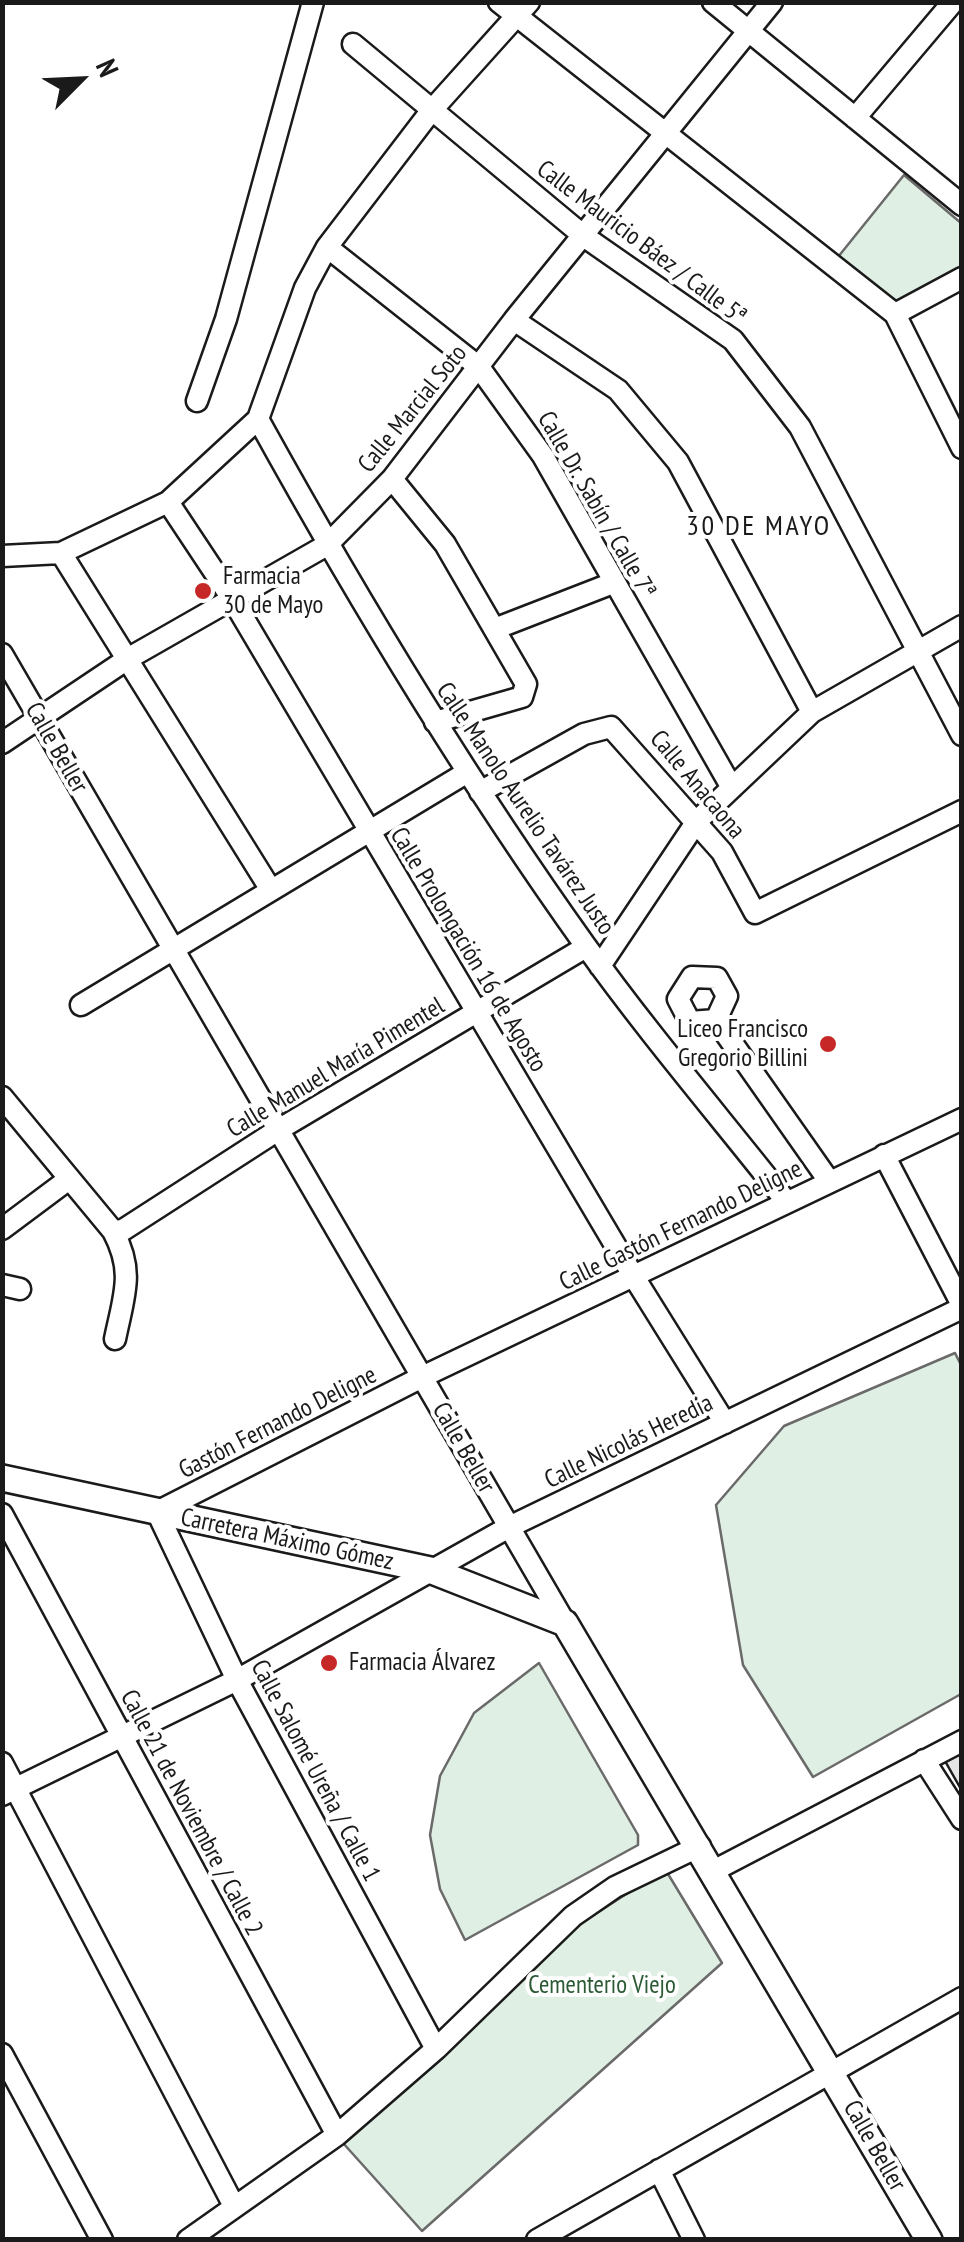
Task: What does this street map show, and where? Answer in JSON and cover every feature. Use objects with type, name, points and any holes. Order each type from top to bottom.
[{"type":"main road","name":"Carretera Máximo Gómez","points":[[2,1478],[430,1570],[565,1623]]},
{"type":"main road","name":"Calle Beller","points":[[565,1623],[715,1870],[929,2240]]},
{"type":"street","points":[[197,401],[226,319],[313,2]]},
{"type":"street","points":[[500,2],[523,9],[667,134],[895,314],[962,448]]},
{"type":"street","points":[[713,2],[962,204]]},
{"type":"street","name":"Calle Marcial Soto","points":[[2,743],[129,658],[328,545],[392,479],[514,320],[772,2]]},
{"type":"street","points":[[855,118],[953,2]]},
{"type":"street","points":[[2,556],[61,552],[168,502],[258,419],[305,288],[327,247],[432,111],[523,9]]},
{"type":"street","name":"Calle Mauricio Báez / Calle 5ª","points":[[353,44],[585,237],[732,340],[800,427],[962,735]]},
{"type":"street","name":"Calle Dr. Sabín / Calle 7ª","points":[[327,247],[480,366],[543,456],[732,788]]},
{"type":"street","points":[[895,314],[962,278]]},
{"type":"street","points":[[514,320],[618,390],[678,462],[812,712]]},
{"type":"street","name":"Calle Manolo Aurelio Tavárez Justo","points":[[258,419],[328,545],[466,773],[600,966],[786,1202]]},
{"type":"street","points":[[392,479],[445,544],[497,628],[526,692],[435,722]]},
{"type":"street","name":"Calle Prolongación 16 de Agosto","points":[[168,502],[231,597],[634,1278],[725,1423]]},
{"type":"street","points":[[61,552],[271,890]]},
{"type":"street","points":[[497,628],[613,584]]},
{"type":"street","points":[[600,966],[697,821],[812,712],[917,648],[962,626]]},
{"type":"street","name":"Calle Beller","points":[[2,654],[565,1623]]},
{"type":"street","name":"Calle Anacaona","points":[[480,792],[584,734],[611,727],[697,821],[738,877],[756,913],[962,812]]},
{"type":"street","points":[[81,1005],[466,773]]},
{"type":"street","name":"Calle Manuel María Pimentel","points":[[112,1231],[123,1230],[278,1130],[586,947]]},
{"type":"street","points":[[716,1020],[829,1181]]},
{"type":"street","points":[[2,1097],[112,1231],[126,1255],[128,1272],[115,1339]]},
{"type":"street","name":"Calle Gastón Fernando Deligne","points":[[422,1378],[962,1119]]},
{"type":"street","points":[[884,1155],[962,1306]]},
{"type":"street","points":[[2,1229],[68,1179]]},
{"type":"street","name":"Calle Nicolás Heredia","points":[[9,1792],[236,1680],[509,1527],[962,1306]]},
{"type":"street","name":"Gastón Fernando Deligne","points":[[158,1512],[422,1378]]},
{"type":"street","name":"Calle Salomé Ureña / Calle 1","points":[[158,1512],[236,1680],[436,2049]]},
{"type":"street","name":"Calle 21 de Noviembre / Calle 2","points":[[2,1514],[337,2135]]},
{"type":"street","points":[[715,1870],[962,1741]]},
{"type":"street","points":[[924,1760],[962,1819]]},
{"type":"street","points":[[2,1763],[9,1792],[234,2206]]},
{"type":"street","points":[[191,2239],[337,2135],[436,2049],[573,1916],[616,1887],[700,1846]]},
{"type":"street","points":[[537,2240],[962,1998]]},
{"type":"street","points":[[2,2054],[102,2240]]},
{"type":"street","points":[[658,2170],[694,2240]]},
{"type":"green space","points":[[904,175],[961,223],[961,266],[892,306],[838,257]]},
{"type":"green space","points":[[955,1353],[962,1367],[961,1694],[813,1777],[743,1665],[716,1505],[784,1426]]},
{"type":"green space","points":[[539,1663],[638,1835],[638,1845],[465,1940],[440,1889],[430,1835],[440,1776],[474,1713]]},
{"type":"green space","name":"Cementerio Viejo","points":[[665,1869],[722,1963],[422,2231],[343,2143],[566,1933]]},
{"type":"building","points":[[962,1752],[962,1791],[945,1761]]},
{"type":"place","name":"Farmacia 30 de Mayo","points":[[203,591]]},
{"type":"place","name":"Liceo Francisco Gregorio Billini","points":[[828,1044]]},
{"type":"place","name":"Farmacia Álvarez","points":[[329,1663]]},
{"type":"district","name":"30 DE MAYO","points":[[759,527]]}]
